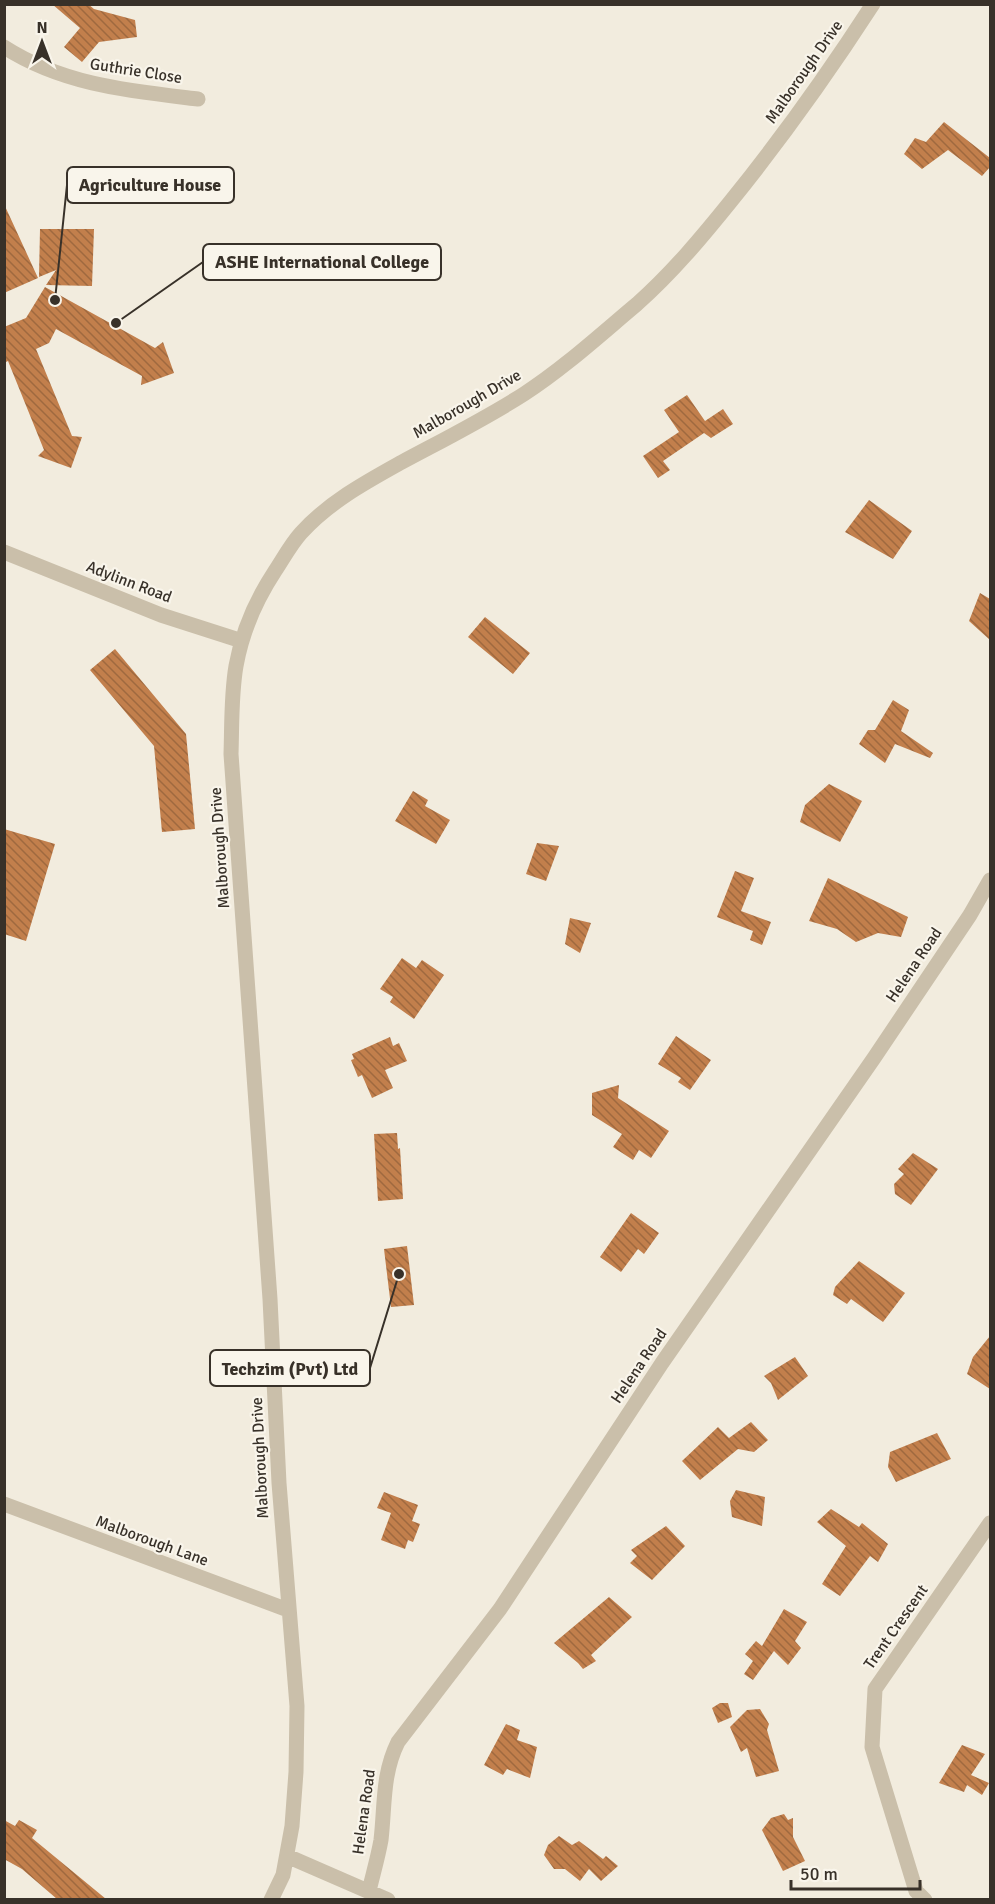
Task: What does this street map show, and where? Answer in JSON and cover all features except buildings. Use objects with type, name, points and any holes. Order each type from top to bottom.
[{"type":"street","name":"Malborough Drive","points":[[287,1856],[296,1772],[297,1717],[279,1483],[259,1122],[231,754],[236,668],[242,640],[265,587],[287,552],[300,533],[337,501],[363,483],[514,399],[563,367],[671,270],[703,236],[750,178],[822,82],[873,4]]},
{"type":"street","name":"Guthrie Close","points":[[4,47],[21,58],[50,71],[85,82],[122,90],[198,99]]},
{"type":"street","name":"Adylinn Road","points":[[4,552],[161,615],[242,640]]},
{"type":"street","name":"Helena Road","points":[[369,1891],[380,1844],[387,1770],[398,1742],[500,1609],[662,1363],[825,1130],[970,915],[990,879]]},
{"type":"street","name":"Malborough Lane","points":[[4,1504],[288,1610]]},
{"type":"street","name":"Trent Crescent","points":[[925,1899],[916,1891],[872,1747],[875,1689],[990,1523]]},
{"type":"street","points":[[271,1899],[283,1875],[287,1856],[388,1899]]},
{"type":"place","name":"Agriculture House","points":[[55,300]]},
{"type":"place","name":"ASHE International College","points":[[116,323]]},
{"type":"place","name":"Techzim (Pvt) Ltd","points":[[399,1274]]}]
